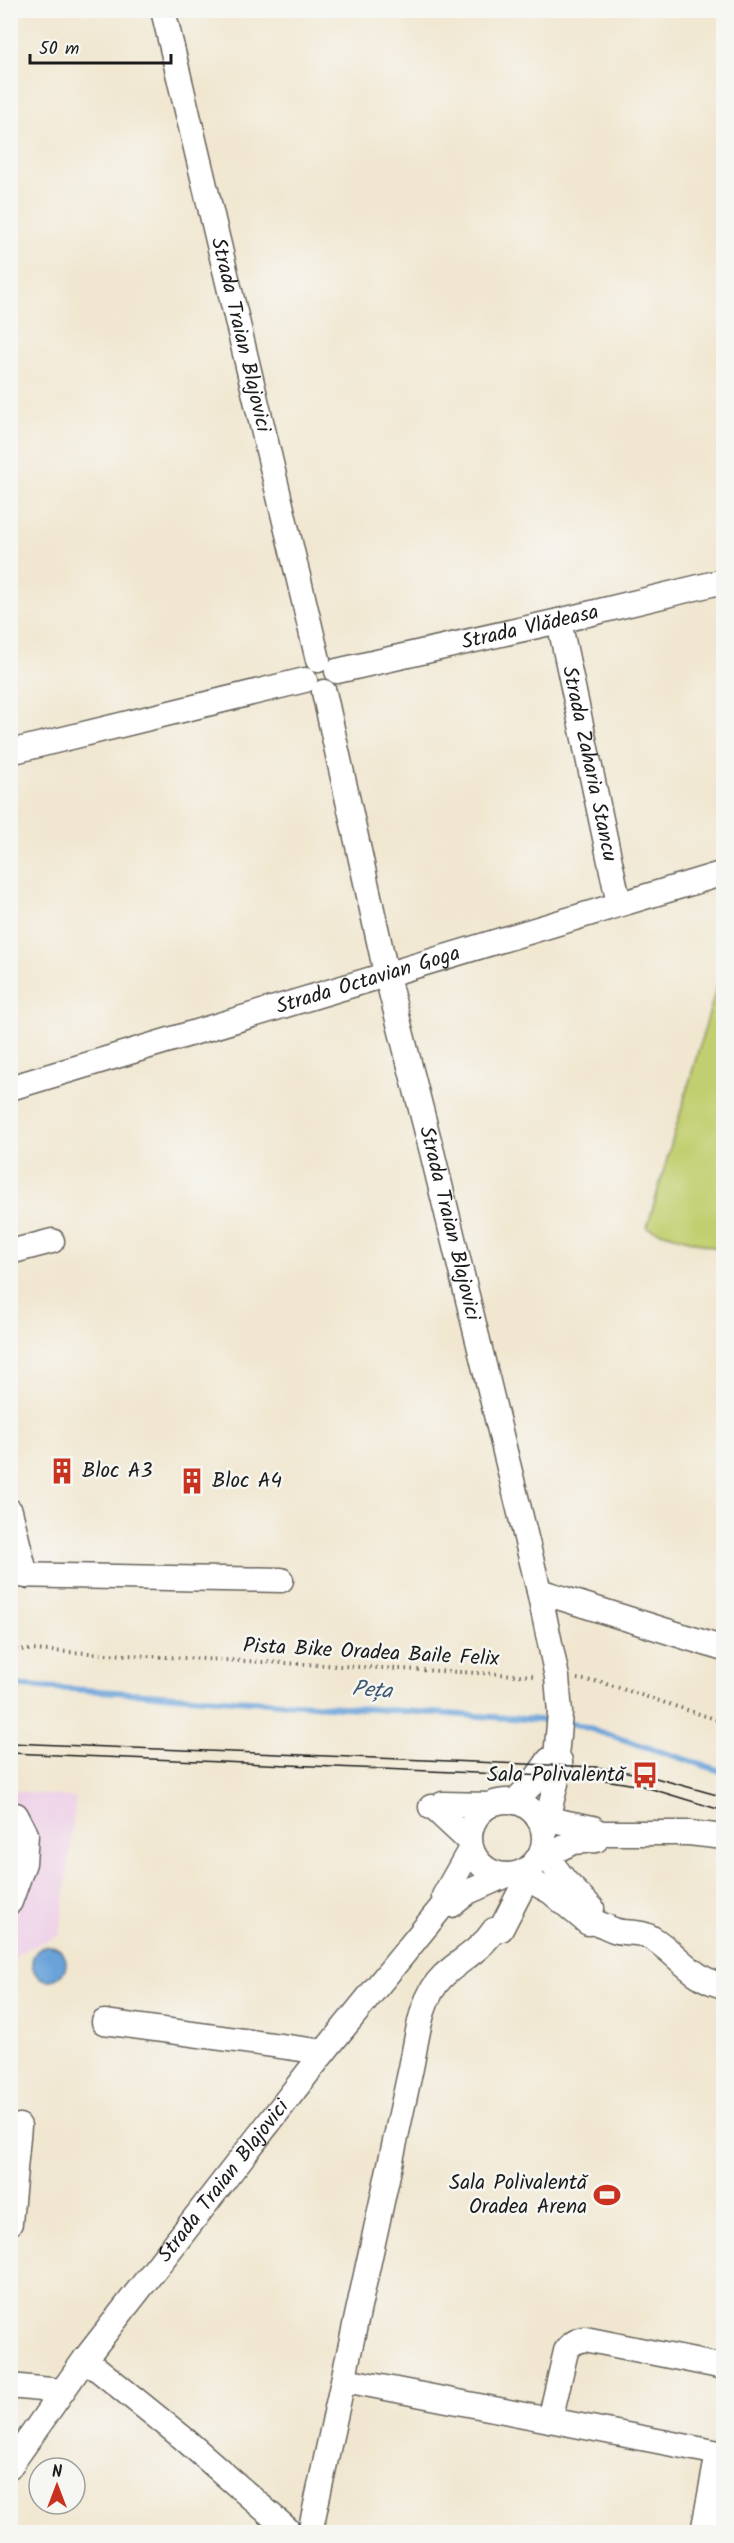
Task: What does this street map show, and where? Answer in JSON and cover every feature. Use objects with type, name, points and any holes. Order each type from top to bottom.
[{"type":"street","name":"Strada Traian Blajovici","points":[[163,10],[327,665]]},
{"type":"street","name":"Strada Vlădeasa","points":[[327,665],[559,621],[723,581]]},
{"type":"street","name":"Strada Zaharia Stancu","points":[[559,621],[619,904]]},
{"type":"street","points":[[10,752],[315,686],[309,665],[327,665]]},
{"type":"street","name":"Strada Traian Blajovici","points":[[315,686],[432,1152],[539,1591],[557,1677],[560,1713],[557,1754],[560,1767],[518,1854],[452,1905],[445,1903]]},
{"type":"street","name":"Strada Octavian Goga","points":[[11,1084],[723,873]]},
{"type":"street","points":[[10,1252],[52,1242]]},
{"type":"street","points":[[10,1511],[18,1575],[281,1580]]},
{"type":"street","points":[[539,1591],[723,1649]]},
{"type":"street","points":[[514,1802],[533,1783],[549,1760],[557,1754]]},
{"type":"street","points":[[85,2359],[192,2446],[285,2531],[303,2522],[320,2528],[345,2380],[411,2068],[428,2001],[441,1977],[477,1950],[494,1930],[501,1929],[518,1854],[527,1807],[514,1802],[490,1805],[443,1804],[434,1807],[440,1814],[518,1854],[573,1842],[596,1840],[599,1833]]},
{"type":"street","points":[[490,1805],[483,1810],[472,1825],[574,1892],[599,1913],[600,1922],[615,1931],[646,1935],[655,1940],[696,1976],[709,1983],[723,1986]]},
{"type":"street","points":[[10,1814],[16,1815],[26,1834],[24,1863],[10,1902]]},
{"type":"street","points":[[494,1930],[492,1923],[496,1905],[518,1854],[592,1828],[599,1833],[689,1833],[723,1837]]},
{"type":"street","name":"Strada Traian Blajovici","points":[[10,2466],[85,2359],[324,2052],[445,1903],[444,1896],[518,1854]]},
{"type":"street","points":[[104,2022],[324,2052]]},
{"type":"street","points":[[10,2223],[19,2126]]},
{"type":"street","points":[[550,2420],[566,2351],[570,2344],[577,2341],[585,2339],[723,2367]]},
{"type":"street","points":[[345,2380],[721,2453],[703,2532]]},
{"type":"street","points":[[10,2386],[61,2391]]},
{"type":"path","points":[[723,1111],[718,1154],[723,1178]]},
{"type":"path","name":"Pista Bike Oradea Baile Felix","points":[[10,1649],[557,1677],[601,1682],[723,1722]]},
{"type":"shaded area","points":[[11,1790],[76,1798],[60,1935],[18,1953],[11,1970]]},
{"type":"green space","points":[[723,965],[723,1250],[647,1228]]},
{"type":"water","points":[[49,1946],[61,1951],[66,1963],[61,1975],[49,1980],[37,1975],[32,1963],[37,1951]]},
{"type":"waterway","name":"Peța","points":[[10,1685],[554,1721]]},
{"type":"waterway","name":"Peța","points":[[564,1722],[724,1772]]},
{"type":"tram line","points":[[10,1743],[596,1767],[645,1775],[724,1797]]},
{"type":"tram line","points":[[10,1753],[592,1778],[642,1786],[724,1811]]},
{"type":"place","name":"Bloc A3","points":[[62,1471]]},
{"type":"place","name":"Bloc A4","points":[[192,1481]]},
{"type":"place","name":"Sala Polivalentă","points":[[645,1775]]},
{"type":"place","name":"Sala Polivalentă Oradea Arena","points":[[607,2195]]}]
